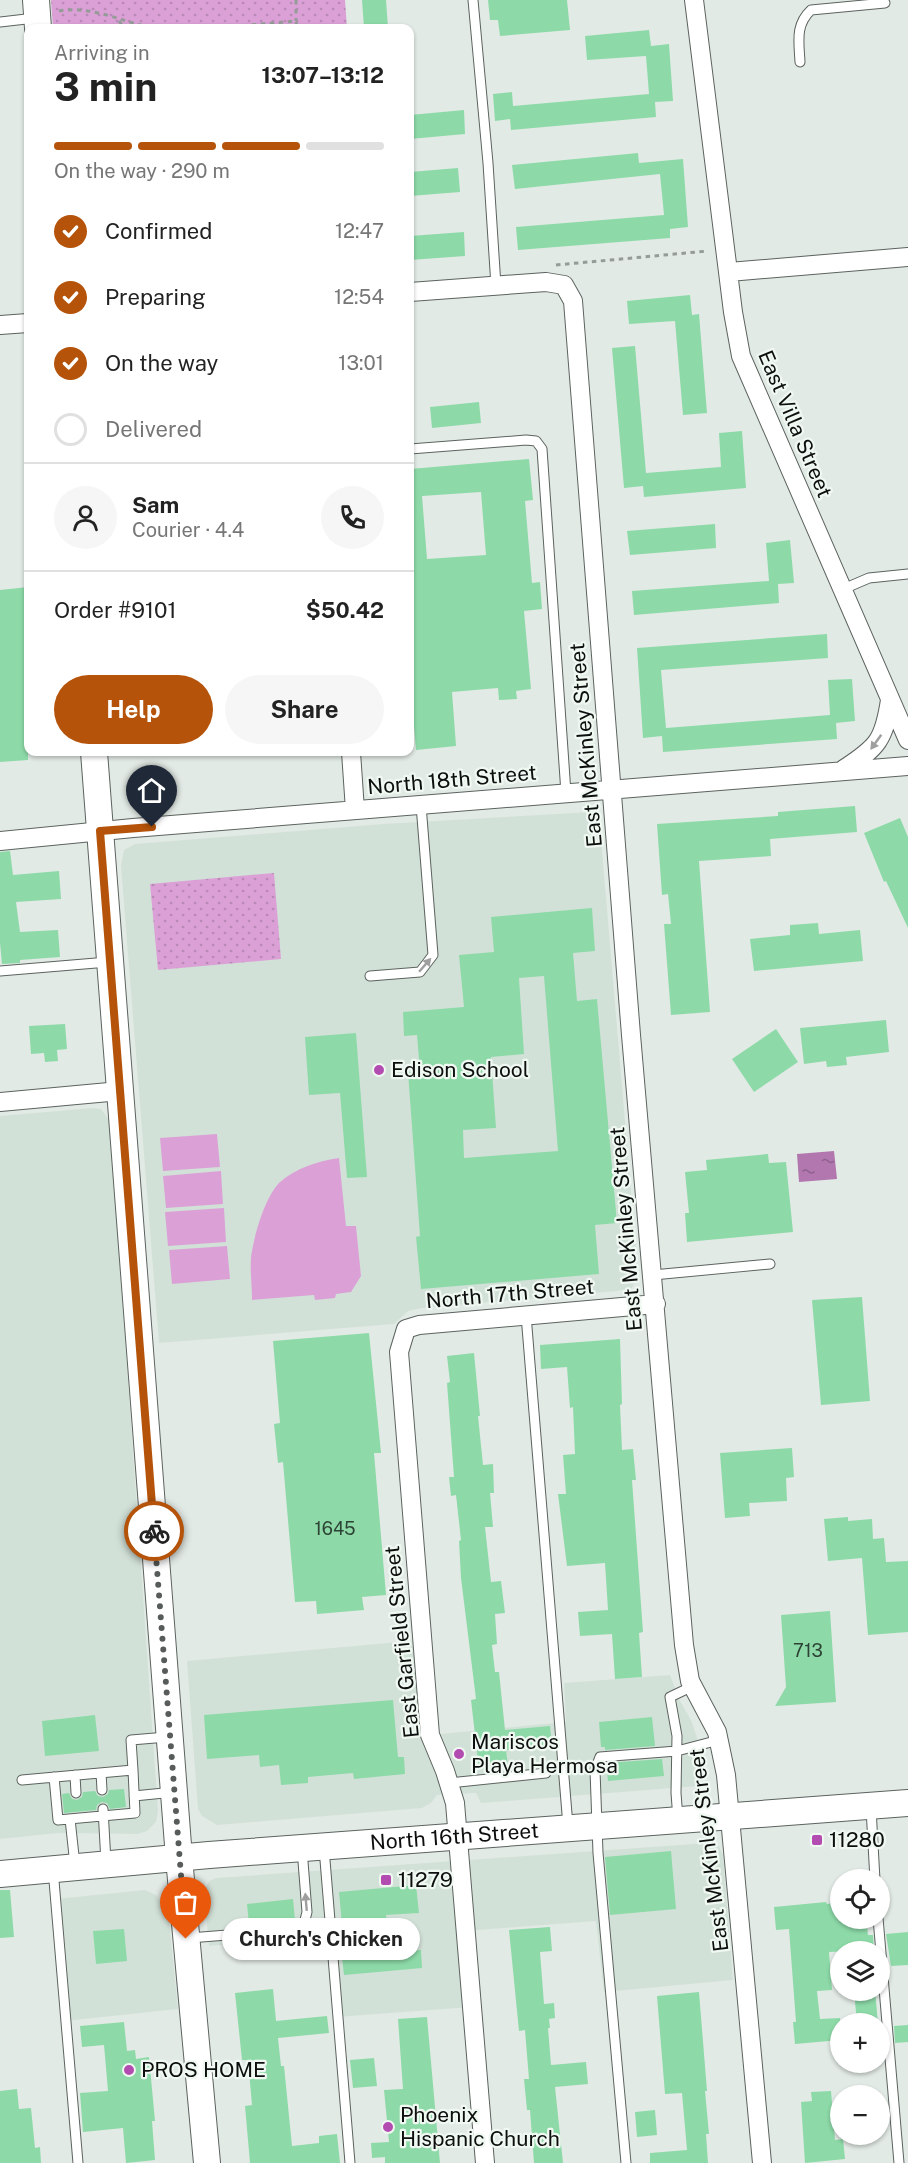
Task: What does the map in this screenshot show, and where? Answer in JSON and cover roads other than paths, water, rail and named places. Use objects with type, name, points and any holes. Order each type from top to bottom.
[{"type":"street","name":"East Villa Street","points":[[694,0],[741,356],[908,740]]},
{"type":"street","points":[[729,273],[908,257]]},
{"type":"street","name":"East McKinley Street","points":[[496,286],[546,282],[564,285],[573,301],[631,1035],[684,1645],[690,1681],[717,1732],[726,1775],[762,2163]]},
{"type":"street","points":[[414,292],[496,286]]},
{"type":"street","points":[[0,325],[24,323]]},
{"type":"street","points":[[841,771],[873,747],[886,726],[890,700]]},
{"type":"street","points":[[94,756],[179,1858],[207,2163]]},
{"type":"street","points":[[351,756],[355,810]]},
{"type":"street","name":"North 18th Street","points":[[0,841],[908,766]]},
{"type":"street","points":[[0,1102],[120,1091]]},
{"type":"street","name":"North 17th Street","points":[[405,1329],[419,1325],[656,1304]]},
{"type":"street","name":"East Garfield Street","points":[[405,1329],[399,1352],[430,1735],[455,1803],[485,2163]]},
{"type":"street","name":"North 16th Street","points":[[0,1875],[313,1847],[908,1803]]},
{"type":"lane","points":[[473,0],[488,163],[496,286]]},
{"type":"lane","points":[[800,62],[798,28],[810,9],[885,3]]},
{"type":"lane","points":[[0,22],[37,16]]},
{"type":"lane","points":[[414,449],[526,440],[536,441],[542,449],[566,793]]},
{"type":"lane","points":[[841,590],[869,578],[908,574]]},
{"type":"lane","points":[[370,976],[420,972],[433,955],[421,805]]},
{"type":"lane","points":[[0,971],[109,962]]},
{"type":"lane","points":[[653,1275],[770,1264]]},
{"type":"lane","points":[[526,1316],[568,1828]]},
{"type":"lane","points":[[678,1820],[677,1736],[670,1697],[693,1686]]},
{"type":"lane","points":[[54,1777],[58,1820],[104,1813],[135,1813],[130,1740],[170,1736]]},
{"type":"lane","points":[[626,2163],[597,1826],[595,1770],[600,1757],[677,1751],[719,1740]]},
{"type":"lane","points":[[22,1780],[133,1770]]},
{"type":"lane","points":[[100,1773],[102,1790]]},
{"type":"lane","points":[[449,1783],[546,1773]]},
{"type":"lane","points":[[75,1775],[76,1793]]},
{"type":"lane","points":[[134,1796],[174,1792]]},
{"type":"lane","points":[[871,1806],[874,1869]]},
{"type":"lane","points":[[104,1813],[107,1864]]},
{"type":"lane","points":[[76,1816],[64,1868],[78,2163]]},
{"type":"lane","points":[[186,1939],[292,1930],[304,1924],[313,1847]]},
{"type":"lane","points":[[313,1847],[350,2163]]},
{"type":"lane","points":[[879,1929],[899,2163]]},
{"type":"water","points":[[834,1151],[837,1179],[799,1182],[797,1154]]},
{"type":"place","name":"Edison School","points":[[379,1070]]},
{"type":"place","name":"Mariscos Playa Hermosa","points":[[459,1754]]},
{"type":"place","name":"11280","points":[[817,1840]]},
{"type":"place","name":"11279","points":[[386,1880]]},
{"type":"place","name":"Church's Chicken","points":[[186,1939]]},
{"type":"place","name":"PROS HOME","points":[[129,2070]]},
{"type":"place","name":"Phoenix Hispanic Church","points":[[388,2127]]}]
